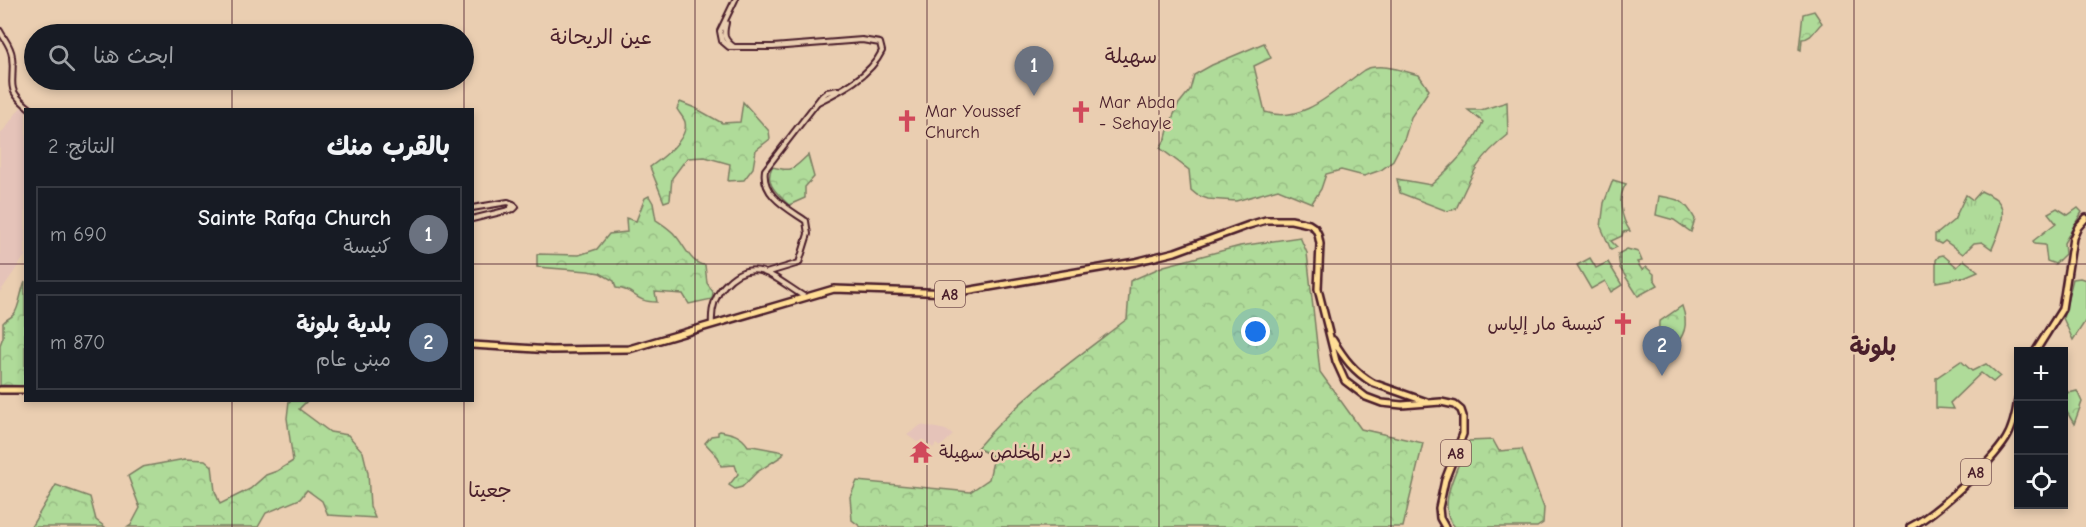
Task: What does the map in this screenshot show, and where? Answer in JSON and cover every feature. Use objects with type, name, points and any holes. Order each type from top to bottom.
[{"type":"highway","points":[[2038,347],[2062,309],[2073,238],[2086,218]]},
{"type":"highway","name":"A8","points":[[474,345],[545,350],[629,349],[805,297],[841,289],[954,293],[1153,258],[1249,225],[1279,219],[1309,224],[1318,234],[1320,244],[1318,290],[1336,361],[1345,381],[1358,393],[1382,403],[1402,405],[1441,402],[1455,405],[1463,416],[1463,434],[1440,498],[1440,518],[1445,527]]},
{"type":"highway","points":[[1330,336],[1345,360],[1366,379],[1430,403]]},
{"type":"highway","points":[[1336,361],[1345,360]]},
{"type":"highway","points":[[0,390],[24,390]]},
{"type":"highway","points":[[1399,393],[1404,399],[1402,405]]},
{"type":"highway","name":"A8","points":[[1910,527],[1925,519],[1939,507],[2000,447],[2010,432],[2019,401]]},
{"type":"main road","points":[[735,0],[720,35],[725,44],[734,48],[862,40],[880,43],[882,51],[870,69],[854,83],[839,90],[827,92],[765,170],[764,177],[769,190],[791,213],[806,221],[808,234],[799,263],[766,273]]},
{"type":"main road","points":[[0,30],[13,57],[11,85],[14,93],[30,108]]},
{"type":"main road","points":[[474,208],[504,203],[512,206],[474,218]]},
{"type":"main road","points":[[712,326],[716,296],[734,276],[748,269],[766,273],[805,297]]},
{"type":"shaded area","points":[[21,107],[24,109],[24,257],[0,292],[0,135]]},
{"type":"shaded area","points":[[921,425],[946,430],[953,435],[940,447],[936,444],[933,448],[924,440],[917,442],[907,435]]},
{"type":"green space","points":[[1814,11],[1822,23],[1811,36],[1802,39],[1801,50],[1799,49],[1803,14]]},
{"type":"green space","points":[[1264,43],[1271,58],[1254,66],[1265,112],[1287,114],[1308,109],[1370,68],[1392,68],[1419,75],[1429,90],[1411,117],[1405,137],[1392,162],[1381,170],[1364,176],[1341,170],[1326,174],[1321,189],[1312,203],[1278,189],[1236,201],[1208,199],[1191,190],[1189,170],[1160,148],[1178,105],[1190,90],[1194,75]]},
{"type":"green space","points":[[680,102],[722,123],[740,122],[743,102],[769,131],[770,139],[756,150],[753,168],[744,180],[728,181],[730,164],[705,157],[687,158],[672,178],[670,200],[664,202],[650,167],[673,148],[683,135],[685,122],[677,109]]},
{"type":"green space","points":[[1507,102],[1508,135],[1489,152],[1476,168],[1456,209],[1447,211],[1400,193],[1397,179],[1431,185],[1467,148],[1483,122],[1468,110],[1481,110]]},
{"type":"green space","points":[[808,155],[814,177],[805,187],[805,198],[789,205],[773,188],[770,178],[772,167],[792,168]]},
{"type":"green space","points":[[1613,180],[1626,184],[1623,189],[1621,207],[1630,231],[1623,232],[1622,236],[1611,241],[1617,247],[1611,250],[1601,227],[1604,203]]},
{"type":"green space","points":[[1981,191],[1996,199],[2001,206],[2001,225],[1992,249],[1982,242],[1974,243],[1963,254],[1945,241],[1941,244],[1935,241],[1935,234],[1954,220],[1966,195],[1973,200]]},
{"type":"green space","points":[[649,196],[653,203],[656,220],[673,233],[696,262],[705,265],[707,283],[713,292],[712,299],[689,304],[683,294],[655,292],[657,302],[643,300],[628,291],[616,288],[614,281],[600,273],[537,267],[537,254],[579,255],[597,249],[609,234],[627,232],[626,218],[636,221],[645,198]]},
{"type":"green space","points":[[1659,196],[1677,200],[1688,208],[1695,219],[1691,232],[1674,220],[1656,215]]},
{"type":"green space","points":[[2057,208],[2068,215],[2078,208],[2082,212],[2064,243],[2065,254],[2055,264],[2047,261],[2045,245],[2034,244],[2033,241],[2056,223],[2048,213]]},
{"type":"green space","points":[[1300,237],[1307,253],[1320,372],[1361,429],[1423,443],[1403,527],[861,527],[852,520],[850,497],[857,481],[970,492],[989,479],[994,457],[977,448],[1030,395],[1127,319],[1130,281],[1164,266],[1240,246]]},
{"type":"green space","points":[[1627,249],[1638,252],[1642,261],[1637,262],[1642,270],[1646,267],[1654,274],[1658,285],[1638,296],[1620,268],[1618,254]]},
{"type":"green space","points":[[1943,255],[1957,267],[1964,260],[1978,271],[1964,277],[1936,282],[1936,260]]},
{"type":"green space","points":[[1590,258],[1596,268],[1608,262],[1622,285],[1611,292],[1605,281],[1591,289],[1577,265]]},
{"type":"green space","points":[[2073,279],[2086,280],[2086,320],[2073,340],[2063,318]]},
{"type":"green space","points":[[24,285],[24,386],[0,385],[0,345],[3,337],[3,323],[16,312]]},
{"type":"green space","points":[[1682,306],[1685,320],[1684,332],[1670,354],[1661,340],[1659,322]]},
{"type":"green space","points":[[1961,361],[1972,371],[1986,364],[2000,376],[1993,382],[1981,373],[1950,403],[1953,409],[1936,408],[1936,378]]},
{"type":"green space","points":[[2077,391],[2082,402],[2074,424],[2068,414],[2068,392]]},
{"type":"green space","points":[[289,402],[306,402],[299,409],[330,432],[348,435],[363,452],[368,473],[370,506],[375,518],[328,515],[322,501],[307,490],[300,499],[266,513],[258,527],[128,527],[140,508],[128,476],[142,467],[185,459],[205,460],[212,466],[215,491],[220,504],[250,489],[266,475],[293,461],[287,418]]},
{"type":"green space","points":[[720,431],[736,435],[748,446],[784,452],[782,456],[757,472],[742,487],[735,489],[729,485],[738,474],[735,465],[721,466],[718,457],[705,443],[711,436],[718,435]]},
{"type":"green space","points":[[1493,440],[1499,451],[1522,449],[1544,508],[1543,523],[1537,527],[1455,527],[1449,518],[1447,508],[1451,485],[1469,441]]},
{"type":"green space","points":[[56,485],[90,497],[96,520],[105,527],[31,527]]},
{"type":"place","name":"Sainte Rafqa Church","points":[[1034,96]]},
{"type":"place","name":"Mar Abda - Sehayle","points":[[1081,112]]},
{"type":"place","name":"Mar Youssef Church","points":[[907,121]]},
{"type":"place","name":"كنيسة مار إلياس","points":[[1623,324]]},
{"type":"place","name":"بلدية بلونة","points":[[1662,376]]},
{"type":"place","name":"دير المخلص سهيلة","points":[[921,452]]},
{"type":"district","name":"عين الريحانة","points":[[601,37]]},
{"type":"district","name":"سهيلة","points":[[1131,56]]},
{"type":"district","name":"بلونة","points":[[1873,347]]},
{"type":"district","name":"جعيتا","points":[[490,490]]}]
